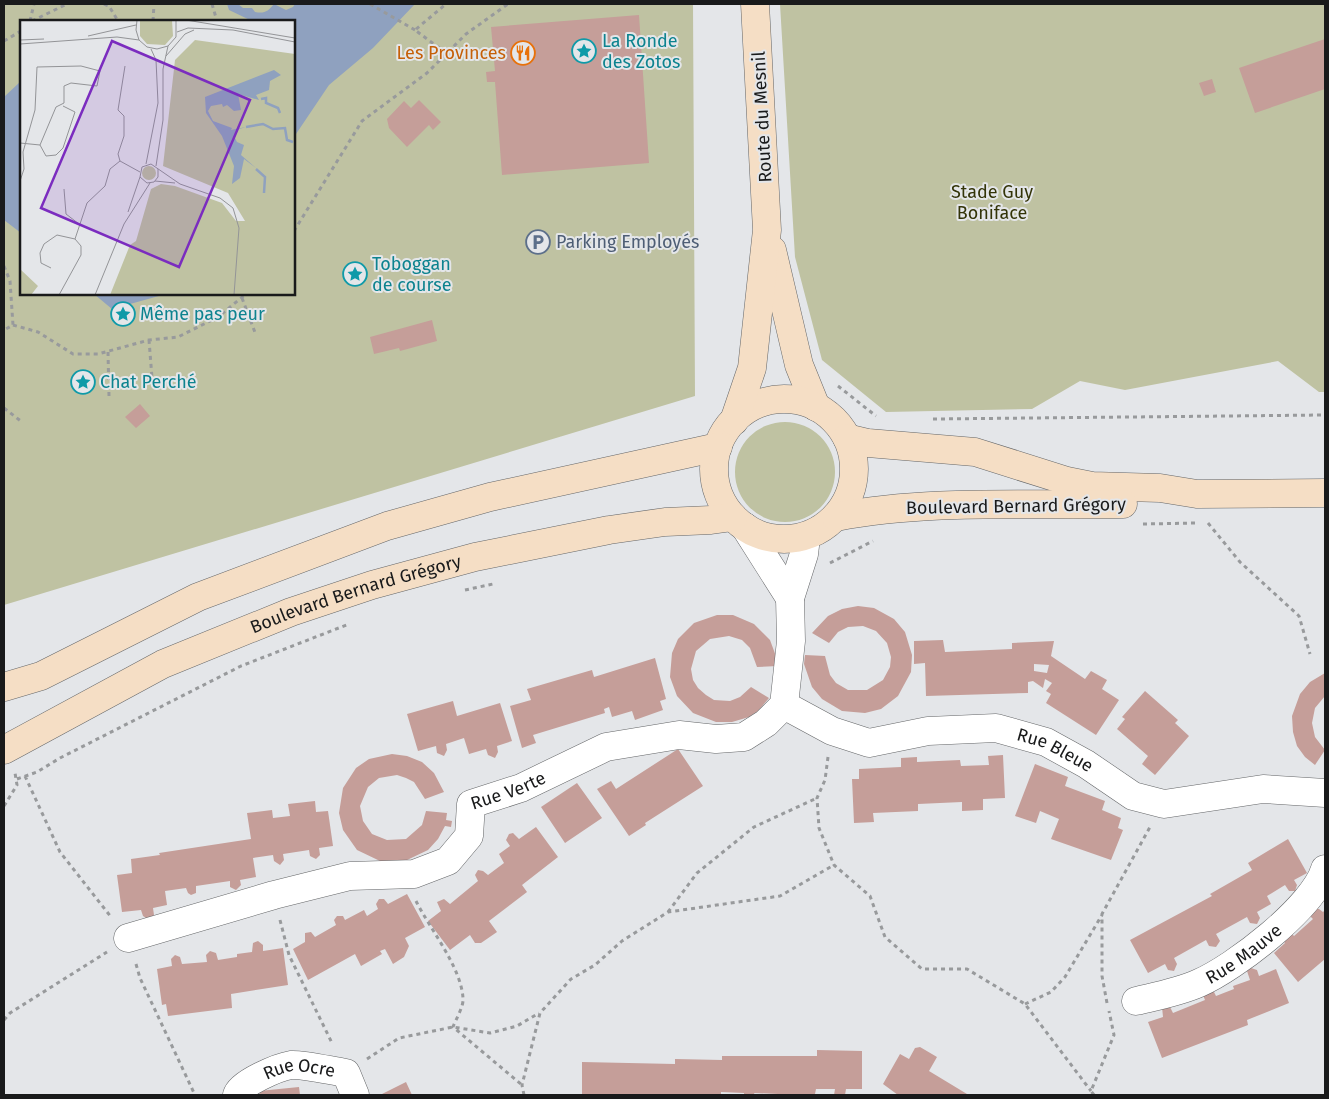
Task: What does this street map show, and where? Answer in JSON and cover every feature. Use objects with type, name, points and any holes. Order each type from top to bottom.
[{"type":"street","name":"Route du Mesnil","points":[[734,421],[752,368],[767,230],[756,4]]},
{"type":"street","name":"Route du Mesnil","points":[[767,230],[799,365],[816,407]]},
{"type":"street","points":[[739,522],[771,538],[785,540],[806,537],[822,529],[836,517],[848,500],[854,480],[854,458],[848,438],[829,415],[816,407],[790,400],[764,402],[747,410],[734,421],[718,447],[714,464],[715,481],[720,498],[739,522],[794,587]]},
{"type":"street","name":"Boulevard Bernard Grégory","points":[[848,438],[868,443],[975,452],[1067,481],[1092,486],[1160,488],[1197,494],[1325,493]]},
{"type":"street","points":[[4,687],[41,676],[198,597],[387,526],[490,497],[718,447]]},
{"type":"street","name":"Boulevard Bernard Grégory","points":[[836,517],[869,510],[920,506],[1161,503],[1197,494]]},
{"type":"street","name":"Boulevard Bernard Grégory","points":[[8,758],[163,664],[290,612],[372,585],[475,557],[610,530],[665,522],[711,520],[739,522]]},
{"type":"street","points":[[784,704],[791,641],[794,587],[804,554],[806,537]]},
{"type":"street","name":"Rue Bleue","points":[[784,704],[832,731],[869,743],[928,731],[996,728],[1046,742],[1086,764],[1133,796],[1164,804],[1263,790],[1325,793]]},
{"type":"street","name":"Rue Verte","points":[[128,938],[274,895],[350,876],[414,874],[448,861],[469,836],[471,804],[521,788],[606,747],[679,735],[716,739],[744,737],[766,723],[784,704]]},
{"type":"street","name":"Rue Mauve","points":[[1136,1001],[1180,990],[1217,974],[1294,914],[1313,890],[1325,869]]},
{"type":"street","name":"Rue Ocre","points":[[237,1095],[254,1079],[291,1065],[350,1084]]},
{"type":"path","points":[[31,20],[34,4]]},
{"type":"path","points":[[33,20],[67,4]]},
{"type":"path","points":[[104,4],[109,6],[117,20]]},
{"type":"path","points":[[153,20],[154,4]]},
{"type":"path","points":[[212,4],[217,20]]},
{"type":"path","points":[[370,4],[414,30],[446,53]]},
{"type":"path","points":[[414,30],[446,4]]},
{"type":"path","points":[[295,229],[362,121],[427,72],[466,34],[508,4]]},
{"type":"path","points":[[4,40],[20,32]]},
{"type":"path","points":[[4,266],[10,281],[13,324]]},
{"type":"path","points":[[13,324],[38,332],[73,354],[108,352],[149,340],[178,337],[198,328],[245,295]]},
{"type":"path","points":[[242,298],[256,335]]},
{"type":"path","points":[[4,330],[13,324]]},
{"type":"path","points":[[149,340],[152,378]]},
{"type":"path","points":[[108,352],[109,396]]},
{"type":"path","points":[[836,384],[851,398],[882,420]]},
{"type":"path","points":[[4,408],[22,422]]},
{"type":"path","points":[[927,419],[1325,415]]},
{"type":"path","points":[[1208,523],[1240,562],[1299,616],[1310,654]]},
{"type":"path","points":[[1134,524],[1218,523]]},
{"type":"path","points":[[794,587],[805,576],[859,546],[879,538]]},
{"type":"path","points":[[459,592],[497,583]]},
{"type":"path","points":[[17,779],[241,666],[356,621]]},
{"type":"path","points":[[832,731],[825,780],[817,798],[819,828],[834,866],[870,896],[886,937],[922,969],[967,969],[1025,1004],[1094,1095]]},
{"type":"path","points":[[4,806],[14,792],[17,779],[8,758]]},
{"type":"path","points":[[25,776],[60,852],[128,938],[140,978],[195,1095]]},
{"type":"path","points":[[274,895],[289,955],[350,1084],[399,1038],[453,1027],[490,1033],[516,1026],[540,1013],[571,979],[595,965],[622,941],[668,912],[697,873],[754,827],[817,798]]},
{"type":"path","points":[[1025,1004],[1051,992],[1065,977],[1164,804]]},
{"type":"path","points":[[668,912],[780,896],[834,866]]},
{"type":"path","points":[[414,874],[411,891],[429,926],[454,966],[463,999],[453,1027]]},
{"type":"path","points":[[1091,1091],[1114,1035],[1102,976],[1102,914]]},
{"type":"path","points":[[4,1020],[10,1013],[128,938]]},
{"type":"path","points":[[524,1095],[522,1085],[540,1013]]},
{"type":"path","points":[[453,1027],[522,1085]]},
{"type":"green space","points":[[4,4],[693,4],[695,396],[4,605]]},
{"type":"green space","name":"Stade Guy Boniface","points":[[780,4],[1325,4],[1325,392],[1319,392],[1278,361],[1125,390],[1080,381],[1032,409],[886,412],[822,360],[795,257]]},
{"type":"green space","points":[[785,422],[795,423],[813,430],[827,444],[834,462],[834,482],[827,500],[813,514],[795,521],[785,522],[775,521],[757,514],[743,500],[736,482],[735,472],[736,462],[743,444],[757,430],[775,423]]},
{"type":"water","points":[[227,4],[238,4],[243,8],[252,8],[255,12],[261,13],[268,10],[274,4],[286,10],[295,4],[415,4],[373,48],[329,85],[295,136],[295,20],[250,20],[229,10]]},
{"type":"water","points":[[20,82],[20,232],[4,220],[4,97]]},
{"type":"water","points":[[95,295],[162,295],[112,309]]},
{"type":"building","points":[[639,15],[649,163],[502,175],[495,82],[487,82],[486,72],[495,71],[491,27]]},
{"type":"building","points":[[1325,39],[1325,89],[1255,113],[1239,68]]},
{"type":"building","points":[[1212,79],[1216,92],[1204,96],[1199,83]]},
{"type":"building","points":[[419,100],[441,122],[433,130],[429,125],[407,147],[389,128],[387,119],[404,101],[411,108]]},
{"type":"building","points":[[432,320],[437,341],[400,351],[399,348],[374,354],[370,337]]},
{"type":"building","points":[[140,404],[150,416],[136,428],[125,417]]},
{"type":"building","points":[[858,606],[874,608],[894,619],[905,632],[912,655],[911,672],[898,696],[881,709],[865,713],[842,711],[822,699],[812,687],[804,664],[805,655],[825,656],[830,675],[836,683],[848,690],[867,690],[883,680],[890,667],[891,657],[887,643],[876,631],[863,626],[848,627],[838,632],[829,643],[812,633],[828,616],[842,609]]},
{"type":"building","points":[[717,615],[733,615],[754,624],[770,640],[778,666],[757,667],[750,648],[742,640],[729,636],[710,639],[696,651],[691,669],[693,680],[706,695],[714,700],[730,701],[740,697],[751,687],[769,698],[758,711],[749,717],[732,722],[716,722],[693,713],[677,696],[670,677],[672,653],[678,639],[694,623]]},
{"type":"building","points":[[943,640],[945,652],[1012,649],[1012,643],[1054,641],[1051,656],[1085,679],[1091,671],[1107,680],[1102,689],[1119,700],[1096,735],[1046,703],[1051,694],[1046,691],[1052,683],[1045,679],[1043,688],[1033,681],[1028,682],[1028,693],[926,696],[925,663],[914,664],[914,641]],"holes":[[[1034,664],[1049,665],[1047,673],[1034,671]]]},
{"type":"building","points":[[655,658],[666,699],[660,701],[663,710],[635,720],[632,711],[612,717],[609,707],[604,709],[605,713],[533,735],[536,743],[522,748],[510,706],[531,700],[527,689],[592,670],[594,677]]},
{"type":"building","points":[[1325,673],[1325,696],[1315,708],[1312,723],[1315,737],[1325,750],[1315,765],[1305,757],[1297,746],[1293,732],[1292,716],[1300,694],[1310,682]]},
{"type":"building","points":[[1145,691],[1178,720],[1175,723],[1189,736],[1155,775],[1142,764],[1148,756],[1117,729],[1125,719],[1122,717]]},
{"type":"building","points":[[453,701],[457,716],[500,703],[512,741],[497,746],[498,752],[495,758],[488,755],[486,749],[469,754],[464,738],[446,744],[447,750],[444,756],[437,753],[436,746],[418,751],[407,714]]},
{"type":"building","points":[[678,749],[703,786],[645,823],[646,825],[629,836],[597,789],[611,781],[616,789]]},
{"type":"building","points":[[392,754],[407,756],[422,762],[434,773],[444,792],[425,799],[414,782],[406,778],[397,775],[379,778],[368,787],[360,806],[363,821],[372,834],[387,840],[406,839],[422,825],[426,811],[447,813],[446,820],[452,821],[451,827],[445,826],[438,839],[428,850],[405,861],[380,861],[357,850],[343,830],[339,813],[343,788],[356,768],[369,759]]},
{"type":"building","points":[[1003,755],[1005,798],[983,799],[983,810],[962,811],[962,802],[918,804],[918,811],[873,813],[874,822],[854,823],[852,779],[859,779],[859,769],[901,767],[901,758],[917,757],[917,762],[960,760],[961,766],[989,765],[988,756]]},
{"type":"building","points":[[1035,764],[1068,777],[1065,786],[1105,801],[1102,810],[1121,818],[1118,828],[1123,830],[1111,860],[1051,839],[1059,819],[1040,811],[1036,823],[1015,816]]},
{"type":"building","points":[[577,783],[602,818],[565,843],[541,807]]},
{"type":"building","points":[[315,801],[316,812],[328,811],[333,846],[319,848],[320,855],[316,859],[310,856],[309,850],[283,854],[284,860],[280,865],[274,861],[273,855],[253,858],[256,877],[240,880],[241,885],[236,890],[230,887],[230,881],[196,886],[196,893],[191,895],[186,888],[165,891],[167,905],[153,908],[154,915],[149,920],[143,916],[141,910],[122,912],[117,875],[132,873],[131,859],[251,839],[247,813],[272,810],[273,818],[290,816],[288,804]]},
{"type":"building","points":[[536,827],[558,857],[522,885],[527,892],[489,921],[497,932],[481,943],[475,943],[470,935],[450,950],[428,921],[441,911],[437,902],[444,899],[450,904],[478,881],[475,875],[478,870],[488,875],[504,863],[499,854],[510,846],[506,840],[509,834],[513,833],[519,839]]},
{"type":"building","points":[[1288,839],[1307,873],[1294,880],[1297,885],[1295,891],[1289,891],[1285,885],[1267,896],[1271,904],[1257,912],[1260,918],[1257,924],[1250,923],[1247,917],[1216,934],[1220,941],[1216,947],[1209,946],[1206,940],[1174,958],[1177,964],[1174,971],[1168,970],[1165,964],[1148,973],[1130,940],[1212,896],[1210,894],[1252,870],[1248,863]]},
{"type":"building","points":[[407,894],[425,927],[405,938],[409,946],[404,957],[393,964],[385,949],[380,951],[382,954],[361,966],[355,954],[308,980],[293,949],[305,942],[305,933],[311,932],[315,937],[336,925],[334,920],[337,916],[343,916],[345,920],[364,910],[367,916],[378,909],[376,904],[379,899],[384,899],[388,904]]},
{"type":"building","points":[[1311,908],[1319,909],[1323,912],[1325,910],[1325,959],[1298,982],[1274,953],[1285,943],[1282,939],[1290,932],[1294,936],[1313,919],[1310,916]]},
{"type":"building","points":[[258,941],[263,945],[263,951],[283,948],[288,985],[231,994],[232,1008],[168,1016],[166,1004],[162,1005],[157,969],[172,966],[171,959],[175,955],[180,957],[182,964],[207,962],[206,955],[210,951],[216,953],[218,960],[237,957],[237,954],[252,952],[253,943]]},
{"type":"building","points":[[1251,968],[1257,970],[1259,976],[1276,969],[1289,1003],[1247,1020],[1248,1025],[1162,1058],[1148,1022],[1163,1017],[1162,1007],[1169,1005],[1173,1013],[1205,1000],[1203,995],[1212,988],[1216,996],[1234,989],[1233,986],[1250,980],[1247,971]]},
{"type":"building","points":[[920,1047],[937,1057],[929,1071],[966,1095],[898,1095],[883,1084],[900,1054],[909,1059],[915,1048]]},
{"type":"building","points":[[817,1050],[862,1051],[862,1089],[846,1089],[845,1095],[834,1095],[835,1089],[816,1089],[815,1094],[799,1095],[754,1093],[755,1095],[744,1095],[744,1093],[721,1092],[721,1095],[582,1095],[582,1062],[675,1064],[675,1059],[722,1060],[722,1056],[817,1056]]},
{"type":"building","points":[[406,1082],[412,1095],[380,1095]]},
{"type":"building","points":[[299,1087],[300,1095],[260,1095],[259,1091]]},
{"type":"place","name":"La Ronde des Zotos","points":[[584,51]]},
{"type":"place","name":"Les Provinces","points":[[523,53]]},
{"type":"place","name":"Parking Employés","points":[[538,242]]},
{"type":"place","name":"Toboggan de course","points":[[355,274]]},
{"type":"place","name":"Même pas peur","points":[[123,314]]},
{"type":"place","name":"Chat Perché","points":[[83,382]]}]
